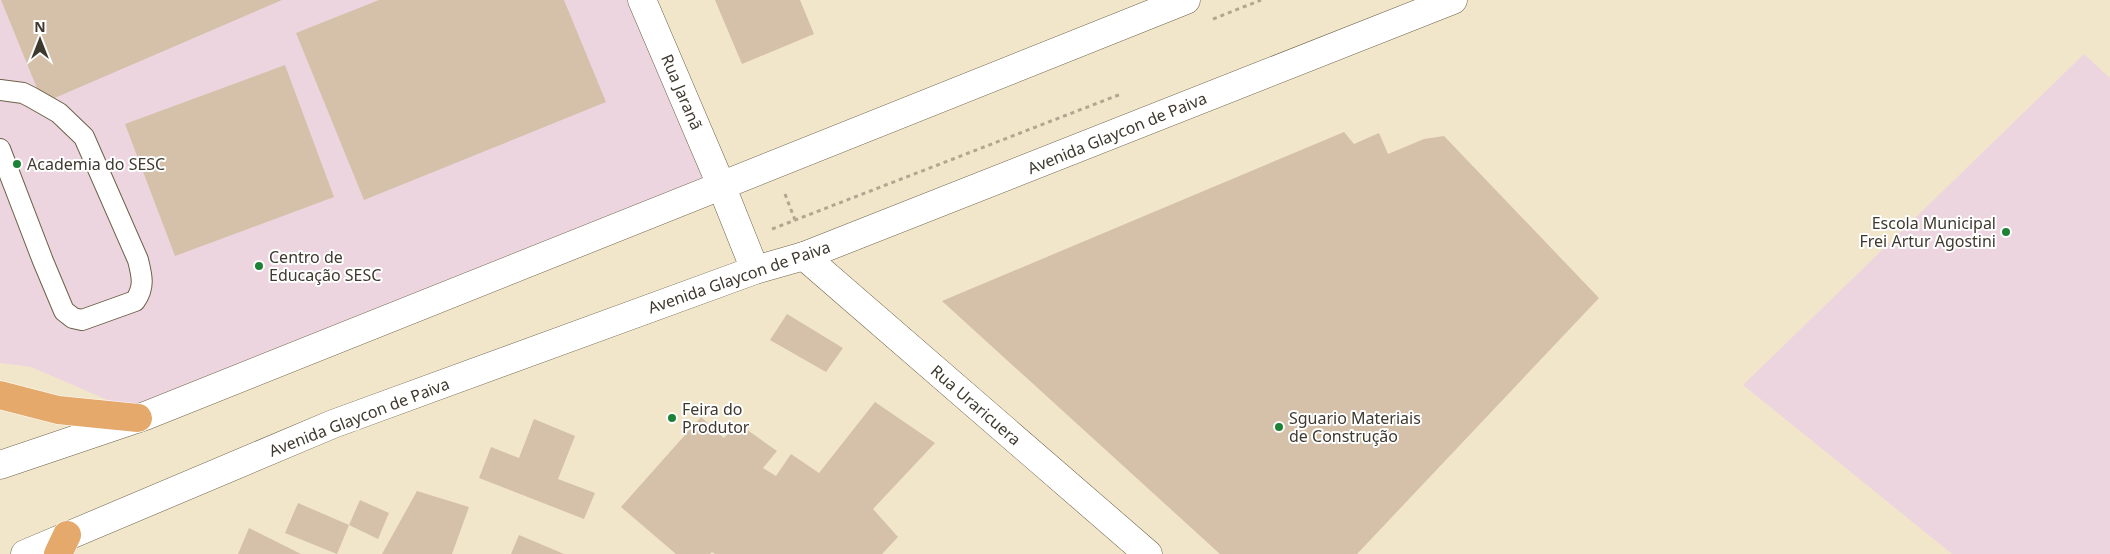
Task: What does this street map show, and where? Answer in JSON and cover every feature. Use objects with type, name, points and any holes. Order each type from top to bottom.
[{"type":"highway","points":[[0,396],[58,410],[138,418]]},
{"type":"main road","name":"Rua Jaranã","points":[[642,0],[755,270]]},
{"type":"main road","points":[[0,465],[138,418],[1186,0]]},
{"type":"main road","name":"Avenida Glaycon de Paiva","points":[[25,554],[62,545],[334,424],[755,270],[804,256],[1453,0]]},
{"type":"main road","name":"Rua Uraricuera","points":[[804,256],[1146,553]]},
{"type":"lane","points":[[0,90],[23,93],[31,97],[59,113],[84,137],[138,260],[143,282],[140,295],[135,301],[82,320],[73,318],[64,311],[43,262],[0,149]]},
{"type":"path","points":[[782,187],[794,220]]},
{"type":"shaded area","name":"Centro de Educação SESC","points":[[0,0],[640,0],[717,186],[145,416],[31,367],[0,363]]},
{"type":"shaded area","name":"Escola Municipal Frei Artur Agostini","points":[[2084,54],[2110,78],[2110,554],[1952,554],[1743,385]]},
{"type":"building","points":[[1,0],[282,0],[43,103]]},
{"type":"building","points":[[379,0],[564,0],[606,102],[364,200],[296,33]]},
{"type":"building","points":[[715,0],[800,0],[814,34],[742,64]]},
{"type":"building","points":[[285,65],[334,197],[175,256],[125,124]]},
{"type":"building","name":"Sguario Materiais de Construção","points":[[1344,132],[1354,144],[1379,133],[1388,154],[1424,139],[1444,136],[1599,298],[1357,554],[1220,554],[942,301]]},
{"type":"building","points":[[787,314],[843,348],[826,372],[770,340]]},
{"type":"building","points":[[875,402],[935,443],[873,509],[898,537],[882,554],[715,554],[712,552],[710,554],[676,554],[621,507],[701,417],[724,438],[736,422],[777,451],[763,468],[776,476],[791,454],[819,473]]},
{"type":"building","points":[[534,419],[575,436],[558,479],[595,493],[584,519],[479,478],[491,447],[519,458]]},
{"type":"building","points":[[417,491],[469,507],[452,554],[382,554]]},
{"type":"building","points":[[360,500],[389,513],[378,539],[349,525]]},
{"type":"building","points":[[298,503],[349,525],[337,554],[285,533]]},
{"type":"building","points":[[249,528],[301,554],[238,554]]},
{"type":"building","points":[[519,535],[564,554],[511,554]]},
{"type":"place","name":"Academia do SESC","points":[[17,164]]},
{"type":"place","name":"Escola Municipal Frei Artur Agostini","points":[[2006,232]]},
{"type":"place","name":"Centro de Educação SESC","points":[[259,266]]},
{"type":"place","name":"Feira do Produtor","points":[[672,418]]},
{"type":"place","name":"Sguario Materiais de Construção","points":[[1279,427]]}]
